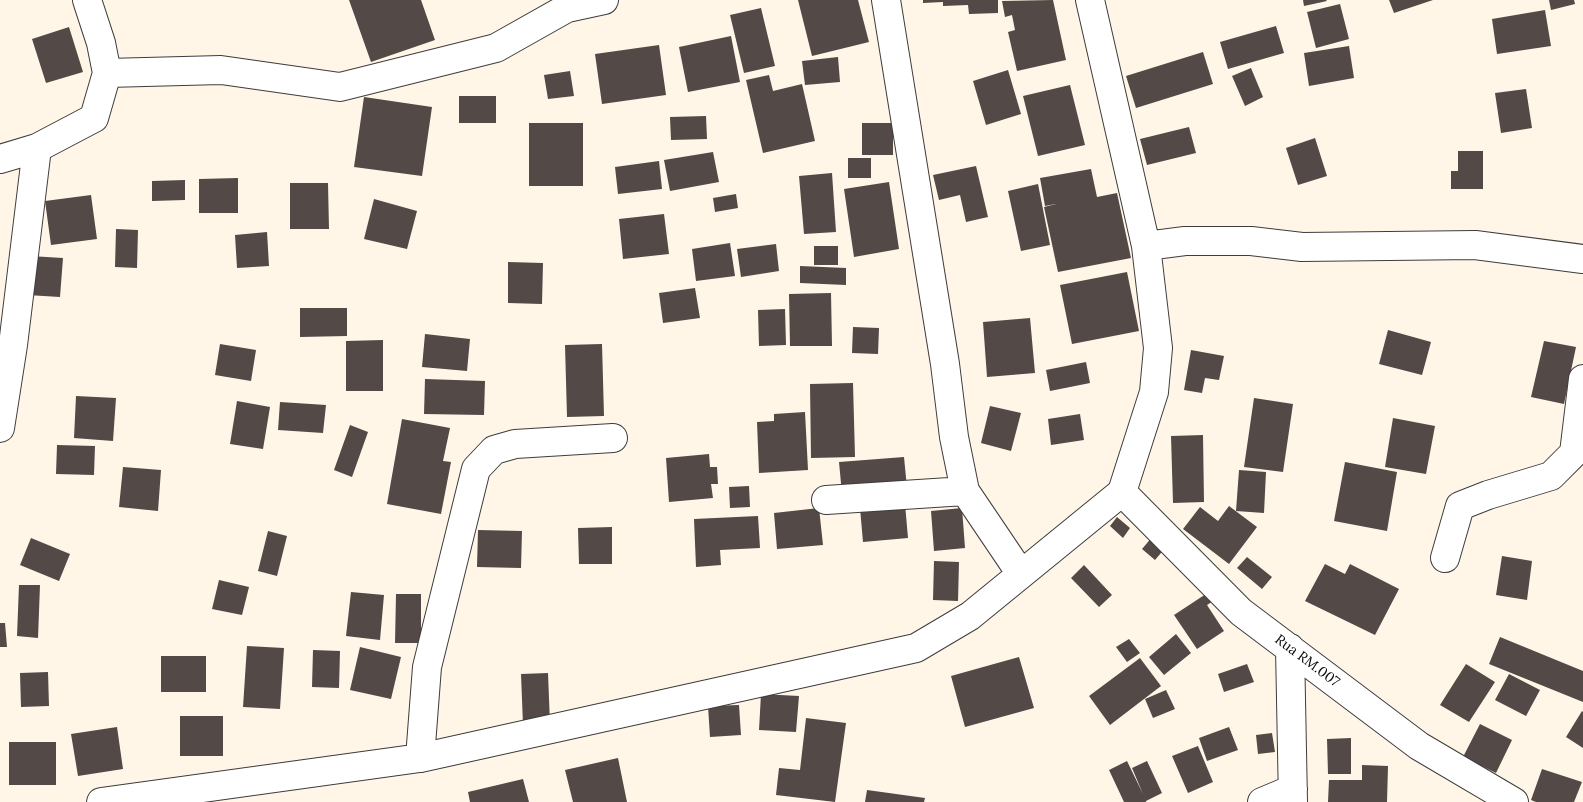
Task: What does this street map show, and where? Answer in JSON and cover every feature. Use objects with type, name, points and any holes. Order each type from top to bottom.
[{"type":"street","points":[[107,73],[221,70],[340,87],[496,48],[567,8],[604,0]]},
{"type":"street","points":[[886,0],[954,437],[965,491],[1021,574]]},
{"type":"street","points":[[101,802],[420,758],[916,648],[970,616],[1122,492],[1154,392],[1158,348],[1146,246],[1090,0]]},
{"type":"street","points":[[0,159],[37,148],[94,118],[107,73],[90,1]]},
{"type":"street","points":[[0,428],[13,345],[37,148]]},
{"type":"street","points":[[1146,246],[1186,241],[1251,241],[1302,247],[1475,245],[1583,259]]},
{"type":"street","points":[[1444,558],[1460,506],[1488,495],[1552,476],[1574,453],[1583,379]]},
{"type":"street","points":[[420,758],[427,667],[476,469],[494,450],[515,444],[613,438]]},
{"type":"street","points":[[826,500],[965,491]]},
{"type":"street","name":"Rua RM.007","points":[[1122,492],[1241,612],[1419,746],[1514,802]]},
{"type":"street","points":[[1262,802],[1293,795],[1290,648]]},
{"type":"building","points":[[349,0],[421,0],[435,40],[371,62]]},
{"type":"building","points":[[798,0],[858,0],[869,42],[812,56]]},
{"type":"building","points":[[923,0],[998,0],[998,13],[969,14],[968,5],[943,6],[943,2],[923,3]]},
{"type":"building","points":[[1053,0],[1066,60],[1017,71],[1008,32],[1015,30],[1012,15],[1005,17],[1002,1]]},
{"type":"building","points":[[1303,0],[1326,0],[1327,1],[1304,6]]},
{"type":"building","points":[[1389,0],[1433,0],[1394,13]]},
{"type":"building","points":[[1549,0],[1574,0],[1575,4],[1551,10]]},
{"type":"building","points":[[1340,4],[1349,39],[1316,48],[1307,12]]},
{"type":"building","points":[[761,8],[775,66],[744,73],[730,15]]},
{"type":"building","points":[[1545,10],[1551,46],[1497,54],[1492,19]]},
{"type":"building","points":[[1276,26],[1284,53],[1228,69],[1220,42]]},
{"type":"building","points":[[69,27],[83,72],[46,83],[32,39]]},
{"type":"building","points":[[731,36],[740,82],[688,92],[679,47]]},
{"type":"building","points":[[659,45],[666,95],[602,104],[595,54]]},
{"type":"building","points":[[1349,46],[1354,78],[1309,86],[1304,53]]},
{"type":"building","points":[[1203,52],[1213,84],[1136,108],[1126,76]]},
{"type":"building","points":[[838,57],[840,82],[805,85],[802,61]]},
{"type":"building","points":[[1251,68],[1263,97],[1245,106],[1232,76]]},
{"type":"building","points":[[1008,70],[1021,114],[986,125],[973,81]]},
{"type":"building","points":[[570,71],[574,96],[548,99],[544,75]]},
{"type":"building","points":[[769,75],[773,91],[802,84],[815,141],[763,153],[746,80]]},
{"type":"building","points":[[1070,85],[1085,145],[1038,156],[1023,96]]},
{"type":"building","points":[[1526,89],[1532,128],[1501,133],[1495,93]]},
{"type":"building","points":[[459,96],[496,96],[496,123],[459,123]]},
{"type":"building","points":[[364,97],[432,107],[422,176],[354,167]]},
{"type":"building","points":[[706,116],[707,139],[671,140],[670,117]]},
{"type":"building","points":[[529,123],[583,123],[583,186],[529,186]]},
{"type":"building","points":[[862,123],[893,123],[893,155],[862,155]]},
{"type":"building","points":[[1189,127],[1196,153],[1147,165],[1140,139]]},
{"type":"building","points":[[1315,138],[1327,176],[1298,185],[1286,148]]},
{"type":"building","points":[[1458,151],[1483,151],[1483,189],[1451,189],[1451,171],[1458,171]]},
{"type":"building","points":[[713,152],[719,182],[670,191],[664,160]]},
{"type":"building","points":[[848,158],[871,158],[871,178],[848,178]]},
{"type":"building","points":[[659,161],[662,189],[618,194],[615,167]]},
{"type":"building","points":[[976,166],[988,217],[966,222],[960,195],[939,200],[933,175]]},
{"type":"building","points":[[1091,169],[1097,197],[1117,193],[1131,258],[1058,272],[1044,207],[1056,204],[1045,206],[1040,178]]},
{"type":"building","points":[[832,173],[836,232],[804,234],[799,176]]},
{"type":"building","points":[[238,178],[238,213],[199,213],[199,179]]},
{"type":"building","points":[[185,180],[185,200],[152,201],[152,181]]},
{"type":"building","points":[[889,182],[899,249],[854,257],[844,189]]},
{"type":"building","points":[[290,183],[328,183],[329,229],[290,229]]},
{"type":"building","points":[[1038,184],[1050,245],[1021,251],[1008,191]]},
{"type":"building","points":[[736,194],[738,208],[715,212],[713,198]]},
{"type":"building","points":[[91,195],[97,239],[51,245],[45,201]]},
{"type":"building","points":[[374,199],[417,211],[407,249],[364,239]]},
{"type":"building","points":[[664,214],[669,254],[623,259],[619,219]]},
{"type":"building","points":[[116,229],[138,230],[137,268],[115,267]]},
{"type":"building","points":[[267,232],[269,266],[237,268],[235,235]]},
{"type":"building","points":[[730,243],[735,276],[696,281],[692,249]]},
{"type":"building","points":[[776,244],[779,271],[741,277],[737,249]]},
{"type":"building","points":[[814,246],[838,246],[838,265],[814,265]]},
{"type":"building","points":[[30,256],[63,258],[60,297],[27,295]]},
{"type":"building","points":[[508,262],[543,263],[542,304],[508,303]]},
{"type":"building","points":[[800,266],[846,268],[846,285],[800,283]]},
{"type":"building","points":[[1127,272],[1139,331],[1072,344],[1060,285]]},
{"type":"building","points":[[695,288],[700,318],[663,323],[659,293]]},
{"type":"building","points":[[831,293],[832,346],[790,346],[789,294]]},
{"type":"building","points":[[300,308],[347,308],[347,336],[300,337]]},
{"type":"building","points":[[785,309],[786,345],[759,346],[758,310]]},
{"type":"building","points":[[1030,318],[1035,373],[987,377],[983,322]]},
{"type":"building","points":[[853,327],[879,328],[878,354],[852,353]]},
{"type":"building","points":[[1388,330],[1431,342],[1422,375],[1379,364]]},
{"type":"building","points":[[425,334],[470,339],[467,371],[422,367]]},
{"type":"building","points":[[383,340],[383,391],[346,391],[346,341]]},
{"type":"building","points":[[1544,341],[1576,347],[1564,404],[1531,397]]},
{"type":"building","points":[[220,344],[256,350],[251,381],[215,375]]},
{"type":"building","points":[[602,344],[604,416],[567,417],[565,345]]},
{"type":"building","points":[[1191,350],[1224,356],[1219,380],[1205,378],[1202,393],[1184,390]]},
{"type":"building","points":[[1086,362],[1090,383],[1050,391],[1046,370]]},
{"type":"building","points":[[425,379],[485,381],[484,415],[424,414]]},
{"type":"building","points":[[853,383],[855,457],[811,458],[810,384]]},
{"type":"building","points":[[76,396],[116,398],[113,441],[74,438]]},
{"type":"building","points":[[1254,398],[1293,404],[1283,472],[1244,467]]},
{"type":"building","points":[[237,401],[270,407],[263,449],[230,444]]},
{"type":"building","points":[[280,402],[326,405],[323,433],[278,430]]},
{"type":"building","points":[[990,406],[1021,413],[1011,451],[981,443]]},
{"type":"building","points":[[805,412],[808,470],[759,473],[757,422],[774,421],[774,414]]},
{"type":"building","points":[[1080,414],[1084,440],[1051,445],[1048,419]]},
{"type":"building","points":[[1393,418],[1435,426],[1426,474],[1385,467]]},
{"type":"building","points":[[402,419],[450,428],[443,461],[451,462],[441,514],[387,504]]},
{"type":"building","points":[[350,425],[368,432],[352,477],[334,470]]},
{"type":"building","points":[[1203,435],[1204,502],[1173,503],[1171,436]]},
{"type":"building","points":[[57,445],[95,446],[94,475],[56,474]]},
{"type":"building","points":[[709,454],[710,467],[717,467],[718,484],[711,484],[713,498],[669,502],[666,458]]},
{"type":"building","points":[[904,457],[907,488],[842,494],[839,462]]},
{"type":"building","points":[[1345,462],[1397,472],[1387,531],[1334,521]]},
{"type":"building","points":[[123,467],[161,470],[158,511],[119,507]]},
{"type":"building","points":[[1239,470],[1266,472],[1264,513],[1236,511]]},
{"type":"building","points":[[749,486],[750,507],[730,508],[729,487]]},
{"type":"building","points":[[905,504],[908,538],[863,542],[860,508]]},
{"type":"building","points":[[1229,506],[1257,527],[1229,564],[1183,529],[1200,507],[1218,521]]},
{"type":"building","points":[[819,508],[823,545],[777,549],[774,513]]},
{"type":"building","points":[[962,508],[965,548],[934,551],[931,511]]},
{"type":"building","points":[[758,516],[760,548],[720,550],[721,565],[696,567],[694,519]]},
{"type":"building","points":[[1117,517],[1130,528],[1123,538],[1110,526]]},
{"type":"building","points":[[612,527],[612,564],[579,564],[578,528]]},
{"type":"building","points":[[478,530],[522,531],[521,568],[477,567]]},
{"type":"building","points":[[268,531],[287,536],[277,576],[258,571]]},
{"type":"building","points":[[1153,536],[1166,547],[1155,560],[1142,549]]},
{"type":"building","points":[[31,538],[70,554],[59,581],[20,565]]},
{"type":"building","points":[[1502,556],[1532,561],[1527,600],[1496,595]]},
{"type":"building","points":[[1247,557],[1272,577],[1262,589],[1237,568]]},
{"type":"building","points":[[934,561],[959,562],[958,601],[933,600]]},
{"type":"building","points":[[1325,564],[1345,574],[1350,564],[1399,589],[1375,635],[1305,601]]},
{"type":"building","points":[[1084,565],[1112,595],[1099,607],[1071,578]]},
{"type":"building","points":[[219,580],[249,587],[242,615],[212,609]]},
{"type":"building","points":[[19,585],[40,585],[38,638],[17,636]]},
{"type":"building","points":[[1212,590],[1218,598],[1207,605],[1224,631],[1197,649],[1174,615]]},
{"type":"building","points":[[351,592],[384,595],[380,640],[346,636]]},
{"type":"building","points":[[396,594],[421,594],[421,643],[395,643]]},
{"type":"building","points":[[0,623],[5,623],[7,647],[0,647]]},
{"type":"building","points":[[1176,634],[1191,653],[1164,675],[1149,657]]},
{"type":"building","points":[[1500,637],[1583,671],[1583,702],[1489,664]]},
{"type":"building","points":[[1129,639],[1140,653],[1127,662],[1116,647]]},
{"type":"building","points":[[247,646],[284,648],[280,709],[243,707]]},
{"type":"building","points":[[360,647],[401,657],[391,699],[350,690]]},
{"type":"building","points":[[313,650],[340,651],[339,688],[312,687]]},
{"type":"building","points":[[161,656],[206,656],[206,692],[161,692]]},
{"type":"building","points":[[1019,657],[1034,708],[965,727],[951,676]]},
{"type":"building","points":[[1140,658],[1161,686],[1110,725],[1089,696]]},
{"type":"building","points":[[1247,664],[1254,682],[1224,692],[1218,674]]},
{"type":"building","points":[[1466,664],[1495,682],[1469,722],[1440,705]]},
{"type":"building","points":[[48,672],[49,706],[21,707],[20,673]]},
{"type":"building","points":[[548,673],[550,724],[523,725],[521,674]]},
{"type":"building","points":[[1509,674],[1540,690],[1526,716],[1495,700]]},
{"type":"building","points":[[1166,690],[1175,709],[1153,718],[1145,699]]},
{"type":"building","points":[[761,694],[799,696],[796,732],[759,730]]},
{"type":"building","points":[[739,705],[741,735],[710,737],[708,706]]},
{"type":"building","points":[[1583,712],[1583,748],[1566,737]]},
{"type":"building","points":[[180,716],[223,716],[223,756],[180,756]]},
{"type":"building","points":[[806,718],[846,723],[835,802],[776,795],[779,768],[800,770]]},
{"type":"building","points":[[1480,724],[1512,740],[1496,773],[1463,757]]},
{"type":"building","points":[[117,727],[123,769],[78,776],[71,734]]},
{"type":"building","points":[[1229,727],[1238,750],[1207,761],[1199,738]]},
{"type":"building","points":[[1272,733],[1275,752],[1258,754],[1256,735]]},
{"type":"building","points":[[1351,738],[1351,774],[1328,774],[1327,739]]},
{"type":"building","points":[[9,742],[56,742],[56,785],[9,785]]},
{"type":"building","points":[[1198,746],[1213,782],[1188,793],[1172,756]]},
{"type":"building","points":[[618,758],[627,802],[573,802],[565,770]]},
{"type":"building","points":[[1127,761],[1143,794],[1132,768],[1147,761],[1162,793],[1146,802],[1124,802],[1109,770]]},
{"type":"building","points":[[1362,765],[1388,766],[1387,802],[1328,802],[1329,780],[1362,780]]},
{"type":"building","points":[[1542,769],[1582,782],[1574,802],[1536,802],[1531,800]]},
{"type":"building","points":[[523,779],[529,802],[470,802],[468,792]]},
{"type":"building","points":[[867,790],[925,798],[924,802],[865,802]]}]
